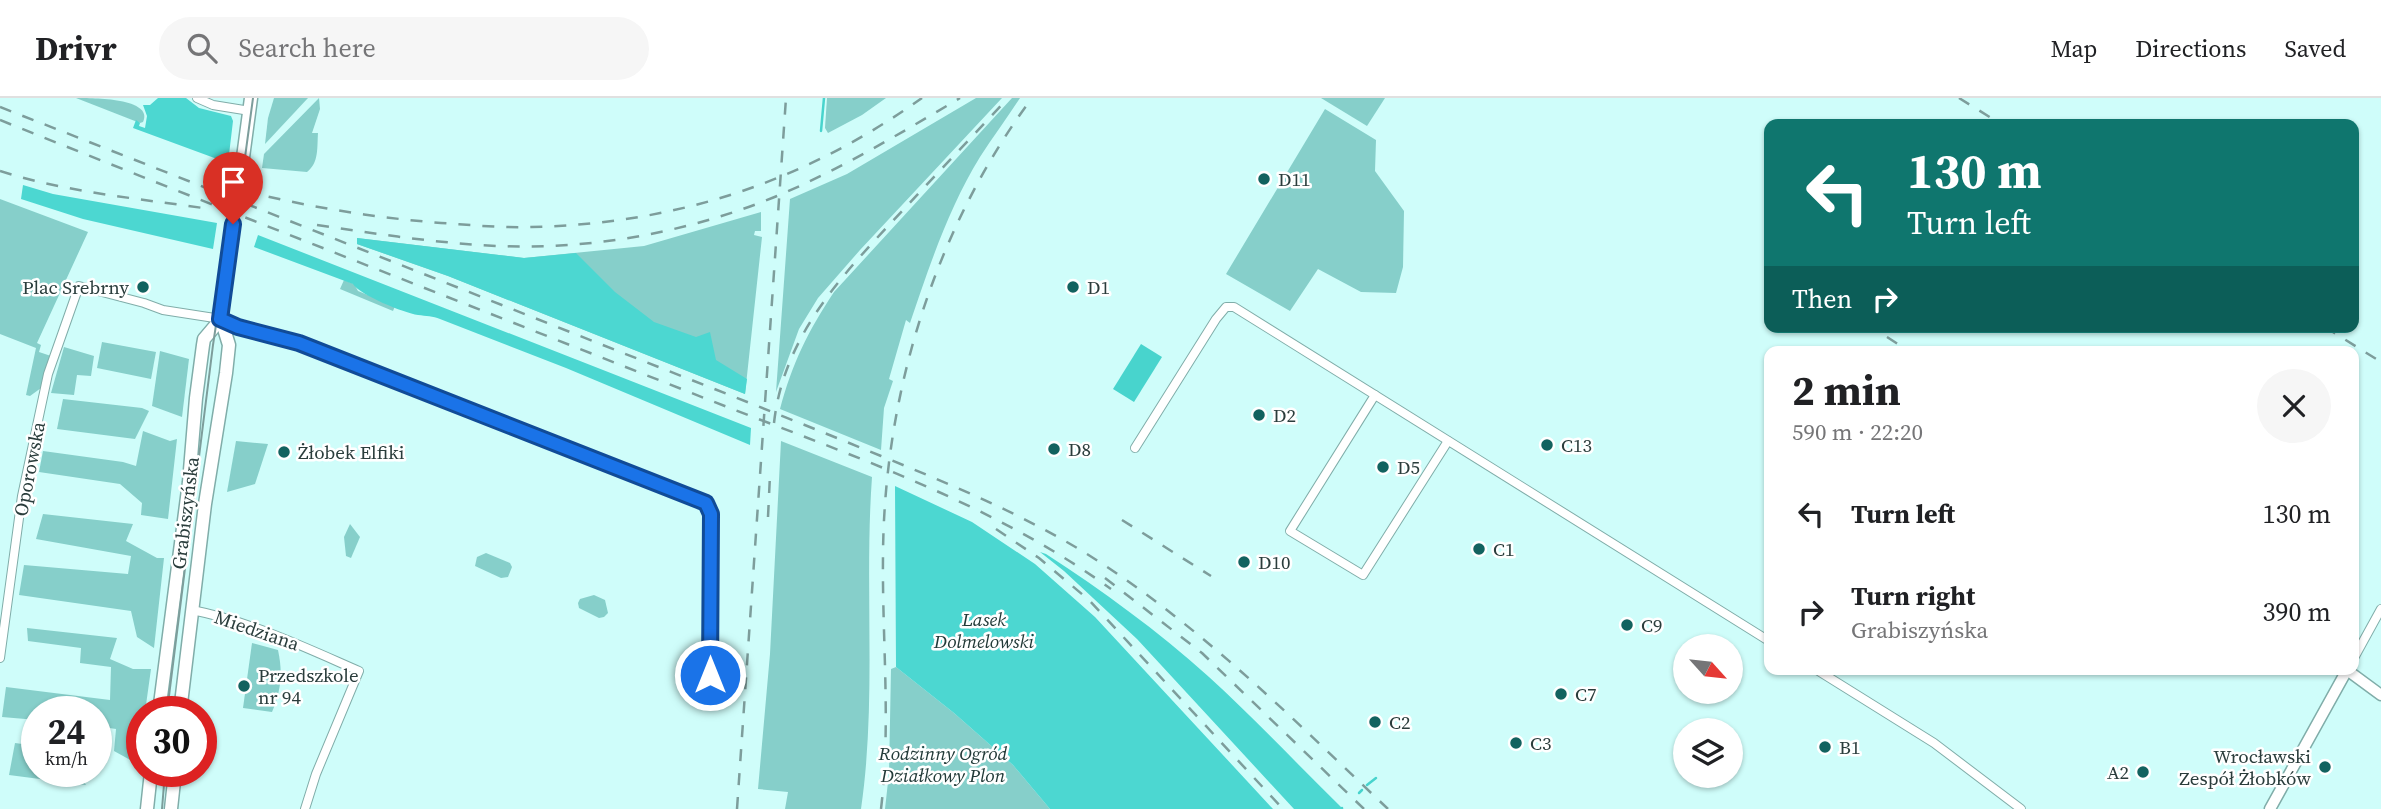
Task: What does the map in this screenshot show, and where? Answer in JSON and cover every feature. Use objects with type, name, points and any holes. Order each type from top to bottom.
[{"type":"main road","points":[[238,192],[251,104]]},
{"type":"main road","name":"Grabiszyńska","points":[[182,696],[229,345],[220,319],[233,224]]},
{"type":"main road","name":"Grabiszyńska","points":[[161,696],[189,482],[195,398],[203,345],[204,339],[220,319]]},
{"type":"main road","points":[[147,809],[149,787]]},
{"type":"main road","points":[[171,809],[173,787]]},
{"type":"street","points":[[197,98],[213,105],[251,104]]},
{"type":"street","name":"Oporowska","points":[[0,658],[22,496],[48,374],[79,286],[163,310],[220,319]]},
{"type":"street","points":[[1135,447],[1216,319],[1226,307],[1234,307],[1764,638]]},
{"type":"street","points":[[220,319],[238,327],[299,343],[706,503],[711,514],[710,675]]},
{"type":"street","points":[[1374,395],[1290,531],[1363,575],[1448,441]]},
{"type":"street","points":[[2359,649],[2381,609]]},
{"type":"street","name":"Miedziana","points":[[192,610],[238,621],[282,636],[359,671],[316,774],[305,809]]},
{"type":"street","points":[[1825,675],[1934,743],[2021,809]]},
{"type":"street","points":[[2270,809],[2344,675]]},
{"type":"street","points":[[2354,675],[2381,695]]},
{"type":"green space","points":[[76,98],[108,99],[131,104],[140,108],[144,114],[143,122],[140,123]]},
{"type":"green space","points":[[158,98],[186,98],[199,108],[231,116],[233,121],[228,163],[133,128],[136,120],[140,123],[139,126],[145,128],[147,116],[143,105],[150,105]]},
{"type":"green space","points":[[274,98],[308,98],[265,144],[268,118]]},
{"type":"green space","points":[[319,98],[320,109],[312,133],[318,133],[317,150],[311,168],[307,172],[262,168],[264,154]]},
{"type":"green space","points":[[827,98],[886,98],[862,115],[828,133],[825,128]]},
{"type":"green space","points":[[976,98],[1002,98],[818,298],[799,329],[776,392],[790,199],[847,174]]},
{"type":"green space","points":[[1012,98],[1020,98],[969,176],[940,238],[910,323],[906,320],[889,379],[893,381],[884,408],[881,450],[780,409],[802,348],[834,292]]},
{"type":"green space","points":[[1321,98],[1385,98],[1367,126]]},
{"type":"green space","points":[[1325,109],[1376,140],[1375,171],[1404,211],[1403,267],[1396,293],[1361,292],[1318,269],[1290,311],[1226,274]]},
{"type":"green space","points":[[23,185],[53,194],[217,223],[213,249],[83,219],[21,199]]},
{"type":"green space","points":[[0,199],[88,232],[37,343],[41,345],[39,352],[51,356],[41,388],[30,396],[26,395],[36,348],[0,334]]},
{"type":"green space","points":[[761,212],[761,231],[755,231],[754,235],[762,237],[745,394],[448,276],[357,244],[357,238],[524,258],[644,246]]},
{"type":"green space","points":[[258,235],[751,428],[750,445],[440,319],[411,314],[383,303],[353,284],[254,247]]},
{"type":"green space","points":[[357,238],[524,258],[576,253],[615,292],[654,322],[696,337],[710,332],[716,360],[747,379],[745,394],[448,276],[357,244]]},
{"type":"green space","points":[[344,280],[354,284],[358,291],[395,306],[393,311],[340,289]]},
{"type":"green space","points":[[102,342],[156,352],[151,379],[97,368]]},
{"type":"green space","points":[[64,347],[94,356],[91,376],[77,375],[74,395],[51,393]]},
{"type":"green space","points":[[160,351],[189,359],[182,417],[152,406]]},
{"type":"green space","points":[[63,399],[149,411],[135,439],[57,429]]},
{"type":"green space","points":[[143,431],[170,441],[177,439],[168,519],[141,515],[142,503],[120,484],[39,472],[43,451],[136,466]]},
{"type":"green space","points":[[236,441],[268,444],[255,484],[227,492]]},
{"type":"green space","name":"Rodzinny Ogród Działkowy Plon","points":[[781,441],[872,477],[868,726],[861,809],[785,809],[788,792],[758,789],[770,654]]},
{"type":"green space","name":"Lasek Dolmelowski","points":[[895,486],[972,522],[1035,564],[1095,617],[1273,809],[1050,809],[1013,765],[896,667]]},
{"type":"green space","points":[[43,514],[133,524],[126,541],[157,558],[164,558],[154,648],[137,637],[131,611],[19,595],[24,565],[128,574],[131,556],[36,539]]},
{"type":"green space","points":[[350,524],[360,537],[351,558],[346,556],[344,537]]},
{"type":"green space","points":[[1040,552],[1109,597],[1190,660],[1343,809],[1294,809],[1137,639]]},
{"type":"green space","points":[[486,553],[510,563],[512,567],[508,577],[501,578],[475,566],[477,557]]},
{"type":"green space","points":[[594,595],[605,600],[608,613],[604,617],[599,618],[579,608],[580,599]]},
{"type":"green space","points":[[27,628],[117,638],[110,659],[133,669],[151,669],[147,696],[126,696],[126,758],[114,751],[116,729],[112,728],[111,667],[80,663],[81,648],[28,641]]},
{"type":"green space","points":[[252,643],[278,650],[280,682],[272,712],[243,708]]},
{"type":"green space","name":"Rodzinny Ogród Działkowy Plon","points":[[896,667],[1013,765],[1050,809],[885,809],[889,773],[891,669]]},
{"type":"green space","points":[[6,687],[78,696],[21,696],[21,719],[2,717]]},
{"type":"green space","points":[[15,743],[21,744],[21,777],[9,775]]},
{"type":"shaded area","points":[[1141,344],[1162,357],[1134,402],[1113,389]]},
{"type":"waterway","points":[[821,131],[824,98]]},
{"type":"waterway","points":[[1367,785],[1376,778]]},
{"type":"waterway","points":[[1359,793],[1362,790]]},
{"type":"tunnel","points":[[233,224],[237,197]]},
{"type":"tram line","points":[[241,187],[253,98]]},
{"type":"tram line","points":[[169,696],[231,224]]},
{"type":"tram line","points":[[162,809],[164,787]]},
{"type":"railway","points":[[737,809],[786,98]]},
{"type":"railway","points":[[222,185],[358,214],[413,220],[508,227],[585,224],[687,207],[737,193],[832,153],[877,128],[922,98]]},
{"type":"railway","points":[[317,225],[384,235],[497,246],[569,245],[640,236],[710,220],[777,196],[847,162],[960,98]]},
{"type":"railway","points":[[774,423],[790,360],[821,305],[861,256],[1008,98]]},
{"type":"railway","points":[[881,809],[885,745],[883,555],[886,494],[893,434],[905,374],[942,257],[998,148],[1032,98]]},
{"type":"railway","points":[[1959,98],[1993,119]]},
{"type":"railway","points":[[0,107],[826,434],[1012,513],[1087,554],[1168,611],[1244,674],[1388,809]]},
{"type":"railway","points":[[0,120],[852,455],[1012,528],[1111,589]]},
{"type":"railway","points":[[0,171],[75,189],[203,208]]},
{"type":"railway","points":[[2335,333],[2355,346]]},
{"type":"railway","points":[[1887,337],[1901,346]]},
{"type":"railway","points":[[2359,348],[2381,362]]},
{"type":"railway","points":[[768,517],[770,475]]},
{"type":"railway","points":[[1122,520],[1211,576]]},
{"type":"railway","points":[[996,529],[1039,558],[1089,600],[1283,809]]},
{"type":"railway","points":[[1105,578],[1202,653],[1364,809]]},
{"type":"place","name":"D11","points":[[1264,179]]},
{"type":"place","name":"Plac Srebrny","points":[[143,287]]},
{"type":"place","name":"D1","points":[[1073,287]]},
{"type":"place","name":"D2","points":[[1259,415]]},
{"type":"place","name":"C13","points":[[1547,445]]},
{"type":"place","name":"D8","points":[[1054,449]]},
{"type":"place","name":"Żłobek Elfiki","points":[[284,452]]},
{"type":"place","name":"D5","points":[[1383,467]]},
{"type":"place","name":"C1","points":[[1479,549]]},
{"type":"place","name":"D10","points":[[1244,562]]},
{"type":"place","name":"C9","points":[[1627,625]]},
{"type":"place","name":"Przedszkole nr 94","points":[[244,686]]},
{"type":"place","name":"C7","points":[[1561,694]]},
{"type":"place","name":"C2","points":[[1375,722]]},
{"type":"place","name":"C3","points":[[1516,743]]},
{"type":"place","name":"B1","points":[[1825,747]]},
{"type":"place","name":"Wrocławski Zespół Żłobków","points":[[2325,767]]},
{"type":"place","name":"A2","points":[[2143,772]]},
{"type":"route","points":[[233,224],[220,319],[238,327],[299,343],[706,503],[711,514],[710,675]]}]
